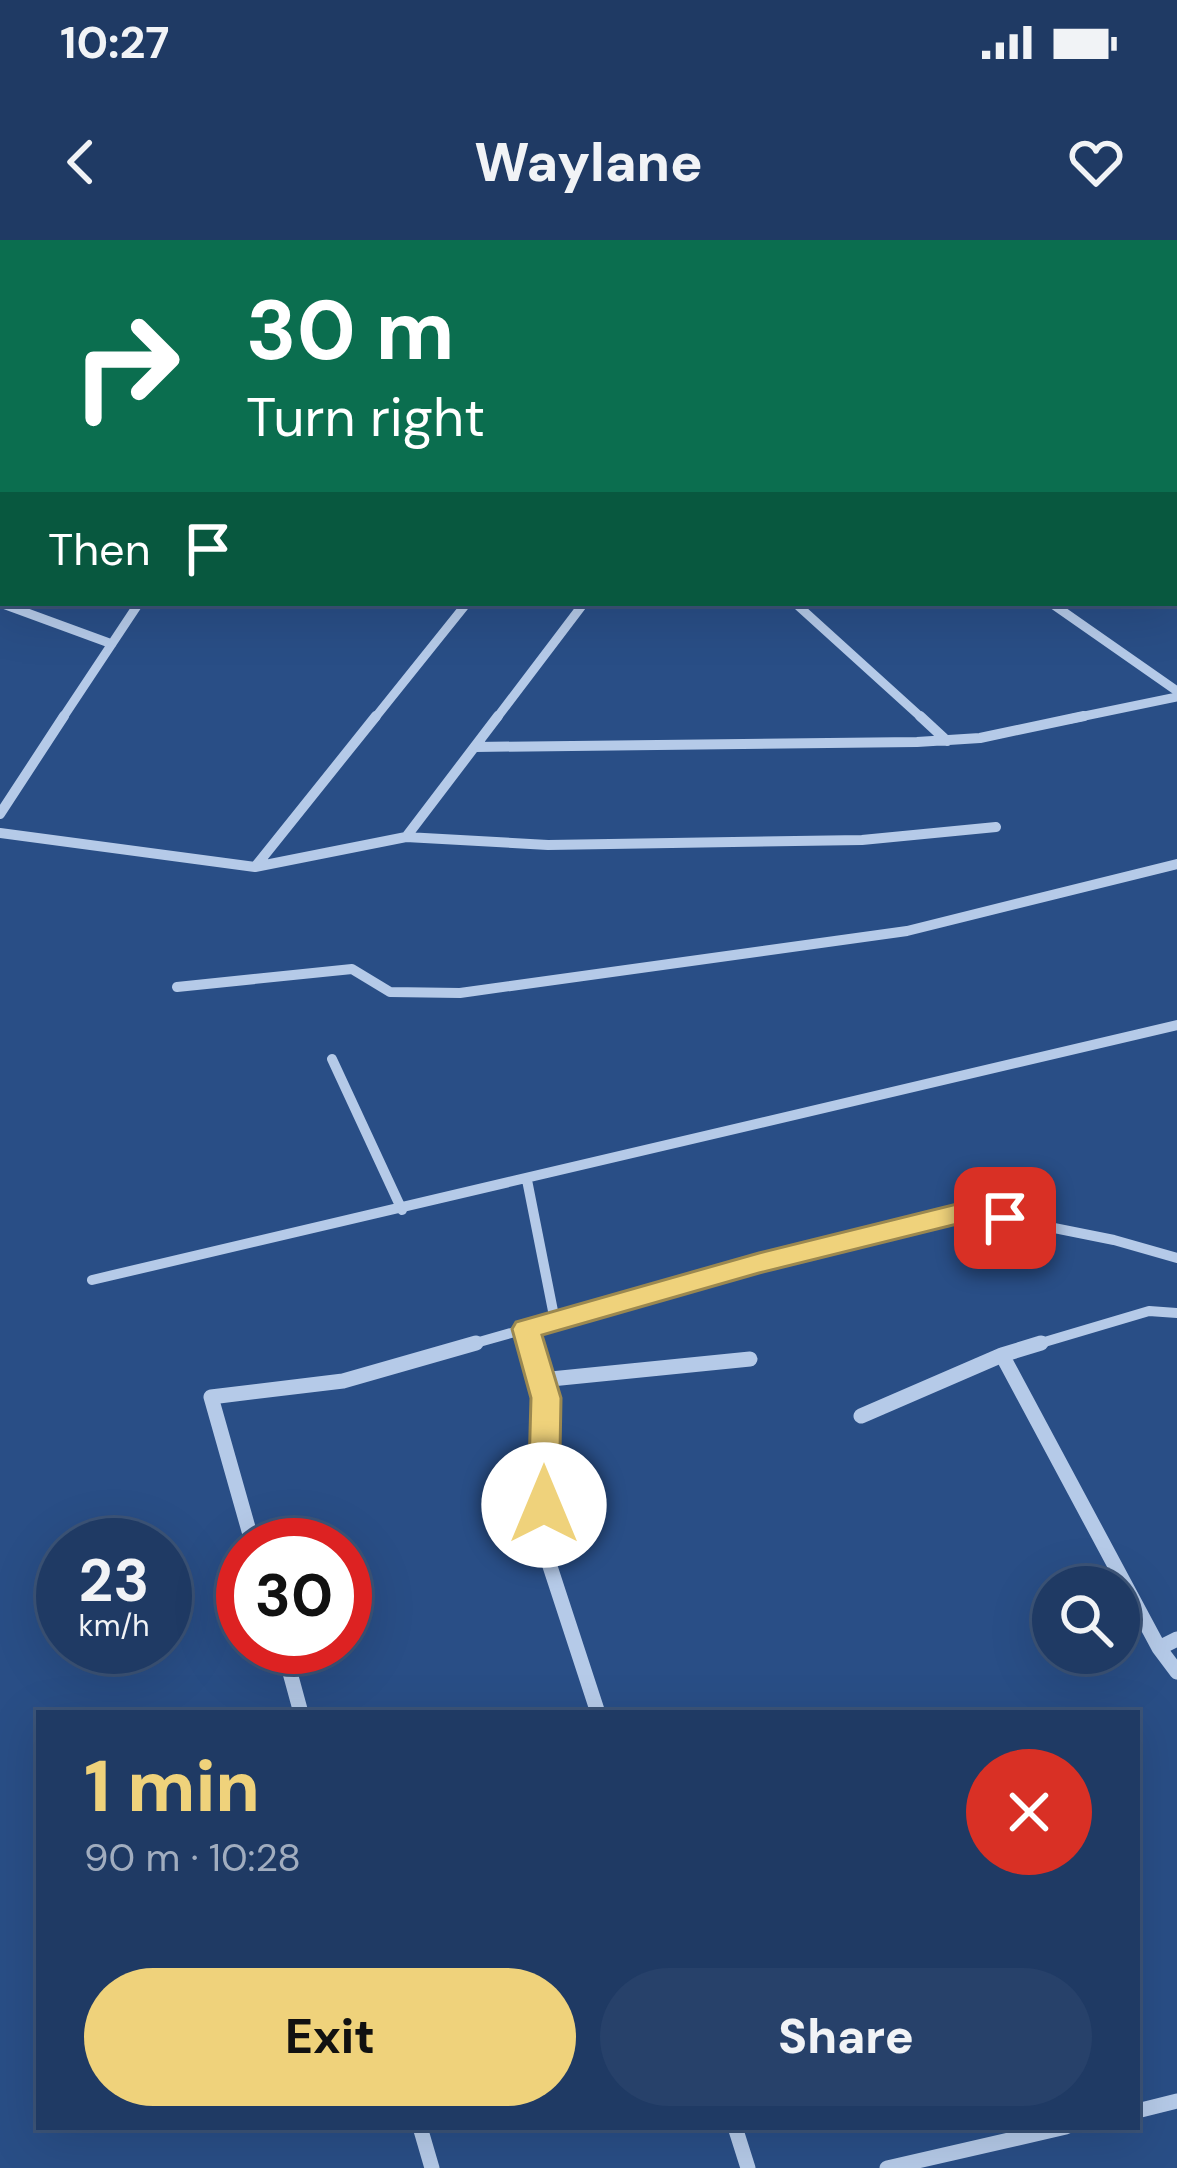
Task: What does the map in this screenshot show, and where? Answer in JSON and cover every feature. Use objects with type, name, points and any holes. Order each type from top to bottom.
[{"type":"street","points":[[8,606],[112,644]]},
{"type":"street","points":[[0,814],[137,606]]},
{"type":"street","points":[[255,867],[465,606]]},
{"type":"street","points":[[406,837],[582,606]]},
{"type":"street","points":[[798,606],[947,740]]},
{"type":"street","points":[[1055,606],[1177,694]]},
{"type":"street","points":[[475,747],[842,746],[980,738],[1177,694]]},
{"type":"street","points":[[0,833],[255,867],[406,837],[548,845],[839,840],[996,827]]},
{"type":"street","points":[[177,987],[352,969],[390,992],[483,990],[907,931],[1177,864]]},
{"type":"street","points":[[92,1280],[1177,1025]]},
{"type":"street","points":[[332,1059],[401,1210]]},
{"type":"street","points":[[527,1180],[555,1321]]},
{"type":"street","points":[[245,1518],[211,1397],[343,1381],[969,1211],[1114,1240],[1177,1258]]},
{"type":"street","points":[[861,1416],[1001,1355],[1149,1311],[1177,1313]]},
{"type":"street","points":[[526,1329],[546,1398],[544,1548],[597,1710]]},
{"type":"street","points":[[1001,1355],[1159,1648],[1177,1672]]},
{"type":"street","points":[[541,1380],[750,1359]]},
{"type":"street","points":[[1159,1648],[1177,1639]]},
{"type":"street","points":[[291,1674],[301,1710]]},
{"type":"street","points":[[1140,2110],[1177,2102]]},
{"type":"street","points":[[421,2130],[432,2168]]},
{"type":"street","points":[[736,2130],[748,2168]]},
{"type":"street","points":[[887,2168],[1053,2130]]},
{"type":"route","points":[[544,1505],[546,1398],[526,1329],[759,1263],[969,1211],[1005,1218]]}]
